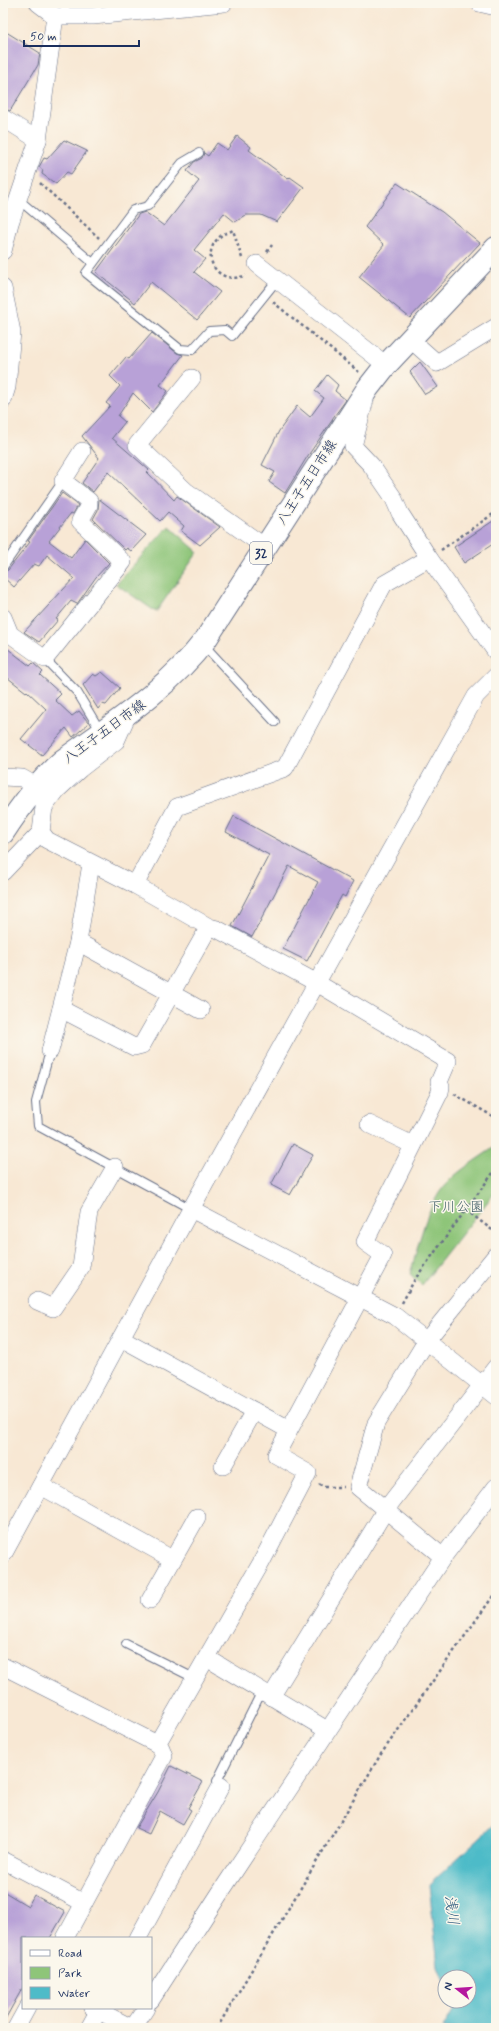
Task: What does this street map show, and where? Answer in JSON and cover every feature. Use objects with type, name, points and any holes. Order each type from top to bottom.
[{"type":"main road","name":"八王子五日市線","points":[[3,834],[36,786],[62,761],[152,696],[175,675],[202,644],[370,385],[410,339],[496,248]]},
{"type":"street","points":[[38,3],[55,16],[93,16],[224,3]]},
{"type":"street","points":[[479,3],[496,8]]},
{"type":"street","points":[[3,251],[6,220],[19,200],[38,140],[55,16]]},
{"type":"street","points":[[3,118],[38,140]]},
{"type":"street","points":[[248,267],[277,280],[386,366]]},
{"type":"street","points":[[3,288],[6,315],[12,332],[7,387],[3,400]]},
{"type":"street","points":[[410,339],[437,363],[496,326]]},
{"type":"street","points":[[192,378],[136,445],[186,491],[265,546]]},
{"type":"street","points":[[370,385],[353,446],[371,465],[393,496],[400,513],[429,558],[496,652]]},
{"type":"street","points":[[3,617],[10,634],[45,659],[123,562],[80,521],[89,506],[89,501],[63,481],[82,451]]},
{"type":"street","points":[[135,885],[177,807],[285,768],[384,584],[429,558]]},
{"type":"street","points":[[3,1555],[191,1209],[318,983],[476,696],[496,676]]},
{"type":"street","points":[[3,872],[41,832],[44,807],[57,790],[74,774],[116,741],[128,714]]},
{"type":"street","points":[[3,777],[22,778],[36,786]]},
{"type":"street","points":[[41,832],[47,840],[135,885],[209,927],[217,929],[318,983],[448,1061],[439,1082],[441,1087],[365,1242],[384,1255],[276,1455],[308,1473],[261,1563],[157,1744]]},
{"type":"street","points":[[50,1051],[78,942],[92,864]]},
{"type":"street","points":[[61,1009],[134,1048],[142,1045],[209,927]]},
{"type":"street","points":[[78,942],[172,992],[201,1010]]},
{"type":"street","points":[[369,1124],[413,1145]]},
{"type":"street","points":[[37,1301],[53,1308],[80,1267],[90,1212],[115,1167]]},
{"type":"street","points":[[191,1209],[395,1316],[496,1396]]},
{"type":"street","points":[[443,1557],[358,1487],[376,1423],[427,1340],[496,1254]]},
{"type":"street","points":[[121,1338],[289,1430]]},
{"type":"street","points":[[266,1694],[386,1509],[496,1367]]},
{"type":"street","points":[[223,1466],[254,1411]]},
{"type":"street","points":[[41,1486],[172,1559]]},
{"type":"street","points":[[152,1998],[327,1730],[443,1557],[496,1487]]},
{"type":"street","points":[[150,1600],[197,1517]]},
{"type":"street","points":[[207,1658],[327,1730]]},
{"type":"street","points":[[3,1666],[157,1744],[161,1748],[164,1756],[66,1937]]},
{"type":"street","points":[[139,1937],[221,1786]]},
{"type":"street","points":[[3,1860],[84,1903]]},
{"type":"street","points":[[16,2028],[26,2009]]},
{"type":"street","points":[[89,2028],[97,2009],[133,2028],[145,2009]]},
{"type":"lane","points":[[199,154],[182,163],[148,206],[133,210],[86,274],[180,349],[192,350],[209,331],[225,330],[232,336],[277,280]]},
{"type":"lane","points":[[19,200],[93,263]]},
{"type":"lane","points":[[3,567],[63,481]]},
{"type":"lane","points":[[202,644],[275,722]]},
{"type":"lane","points":[[45,659],[77,692],[101,733]]},
{"type":"lane","points":[[50,1051],[36,1102],[38,1126],[191,1209]]},
{"type":"lane","points":[[126,1644],[194,1678]]},
{"type":"lane","points":[[221,1786],[217,1781],[266,1694]]},
{"type":"path","points":[[28,172],[107,246]]},
{"type":"path","points":[[248,267],[239,278],[229,278],[220,274],[212,267],[210,256],[213,246],[221,235],[233,230],[257,289],[370,385]]},
{"type":"path","points":[[429,558],[496,512]]},
{"type":"path","points":[[441,1087],[496,1118]]},
{"type":"path","points":[[395,1316],[415,1279],[496,1169]]},
{"type":"path","points":[[466,1210],[496,1233]]},
{"type":"path","points":[[306,1477],[324,1487],[358,1487]]},
{"type":"path","points":[[217,2028],[380,1754],[496,1592]]},
{"type":"green space","points":[[169,526],[198,552],[156,612],[116,584]]},
{"type":"green space","name":"下川公園","points":[[496,1146],[496,1169],[494,1172],[496,1175],[496,1191],[422,1285],[410,1274],[422,1232],[434,1202],[444,1186],[451,1179],[465,1167]]},
{"type":"water","name":"浅川","points":[[496,1818],[496,2028],[443,2028],[454,2009],[477,2009],[477,1969],[439,1969],[429,1885],[494,1824]]},
{"type":"building","points":[[3,30],[40,53],[38,65],[10,111],[3,108]]},
{"type":"building","points":[[237,136],[251,147],[249,150],[288,179],[290,177],[304,187],[277,222],[261,215],[246,215],[235,222],[224,213],[194,250],[205,259],[194,272],[220,292],[197,320],[151,282],[135,303],[96,272],[139,214],[145,212],[164,226],[199,181],[187,171],[194,162],[202,158],[204,153],[208,156],[217,143],[227,150]]},
{"type":"building","points":[[64,140],[87,151],[71,174],[67,172],[56,184],[42,174],[43,170],[39,167],[44,158],[47,159]]},
{"type":"building","points":[[397,183],[442,212],[480,243],[410,318],[359,277],[384,245],[365,227]]},
{"type":"building","points":[[152,333],[177,353],[183,355],[160,385],[168,391],[152,412],[133,393],[118,416],[125,422],[112,438],[149,470],[147,472],[174,500],[177,496],[220,527],[200,545],[181,531],[184,526],[168,512],[160,521],[108,472],[93,492],[82,483],[99,458],[82,436],[110,406],[106,403],[120,386],[110,376],[126,357],[129,359]]},
{"type":"building","points":[[420,362],[438,387],[425,394],[410,372]]},
{"type":"building","points":[[327,375],[338,385],[335,391],[346,400],[307,457],[285,493],[269,482],[275,472],[262,465],[279,431],[297,406],[310,417],[324,398],[315,391]]},
{"type":"building","points":[[62,493],[78,505],[73,514],[71,513],[49,541],[71,558],[85,539],[109,563],[96,577],[77,604],[71,601],[56,619],[58,620],[39,642],[24,632],[74,578],[47,555],[39,566],[34,564],[14,587],[3,577],[3,572],[8,570],[30,542],[28,541]]},
{"type":"building","points":[[99,499],[146,535],[131,551],[127,548],[125,550],[93,519],[98,510]]},
{"type":"building","points":[[496,519],[496,542],[464,563],[454,547]]},
{"type":"building","points":[[3,645],[30,666],[33,663],[43,672],[40,675],[61,694],[55,700],[72,716],[79,711],[89,723],[73,737],[66,728],[42,755],[21,739],[46,709],[27,691],[26,692],[3,674]]},
{"type":"building","points":[[102,672],[120,688],[106,705],[102,704],[98,709],[83,685],[93,674],[96,676]]},
{"type":"building","points":[[234,816],[353,881],[345,897],[342,895],[307,961],[283,949],[318,882],[289,866],[252,937],[232,926],[269,855],[226,832]]},
{"type":"building","points":[[293,1144],[313,1155],[290,1195],[271,1185]]},
{"type":"building","points":[[171,1766],[203,1782],[188,1808],[191,1810],[183,1824],[160,1811],[149,1834],[136,1828],[158,1792]]},
{"type":"building","points":[[3,1891],[28,1906],[34,1895],[65,1912],[51,1937],[22,1937],[22,1989],[3,2023]]}]
